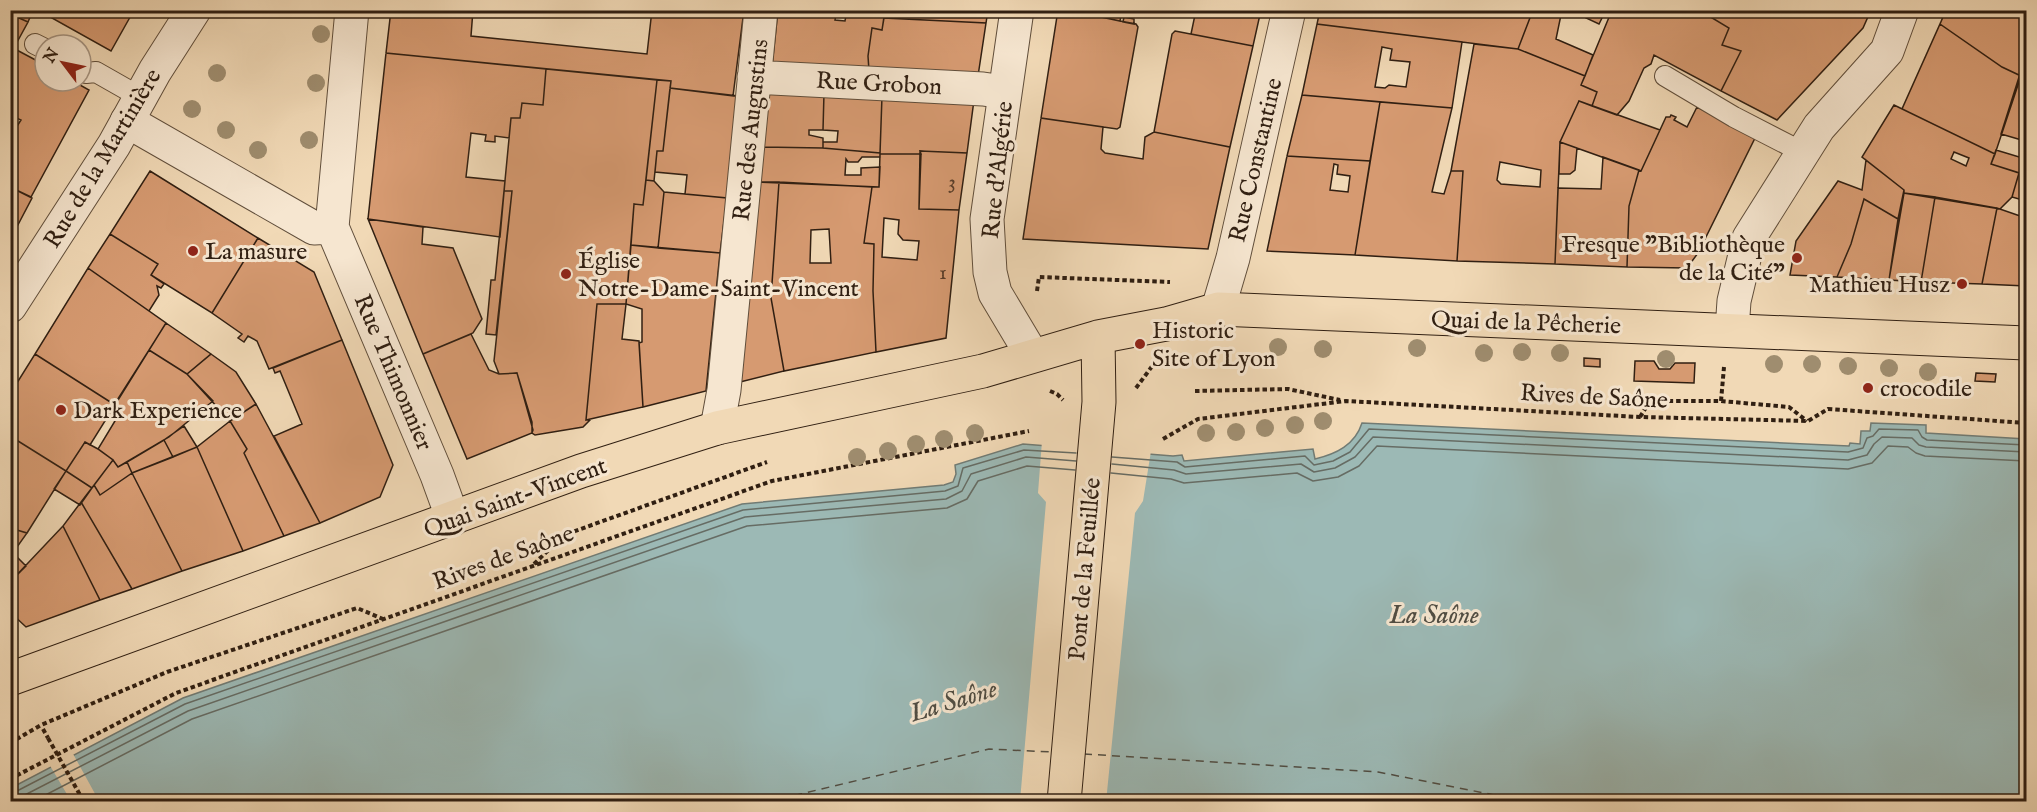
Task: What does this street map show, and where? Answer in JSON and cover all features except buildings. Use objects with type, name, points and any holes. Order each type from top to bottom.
[{"type":"main road","name":"Quai de la Pêcherie","points":[[1032,355],[1098,337],[1166,324],[1218,309],[2026,342]]},
{"type":"main road","name":"Pont de la Feuillée","points":[[1064,801],[1098,409],[1098,337]]},
{"type":"main road","name":"Quai Saint-Vincent","points":[[10,679],[581,471],[717,428],[959,376],[1032,355]]},
{"type":"street","name":"Rue de la Martinière","points":[[10,306],[194,10]]},
{"type":"street","points":[[134,109],[314,228],[332,227],[352,10]]},
{"type":"street","name":"Rue des Augustins","points":[[717,428],[724,390],[761,10]]},
{"type":"street","name":"Rue d'Algérie","points":[[1017,10],[987,219],[990,272],[995,293],[1032,355]]},
{"type":"street","name":"Rue Constantine","points":[[1218,309],[1233,258],[1289,10]]},
{"type":"street","points":[[1732,330],[1734,301],[1749,238],[1819,127],[1887,51],[1902,10]]},
{"type":"street","name":"Rue Grobon","points":[[754,77],[1004,92]]},
{"type":"street","name":"Rue Thimonnier","points":[[332,227],[437,475],[453,519]]},
{"type":"lane","points":[[93,72],[96,72],[134,109]]},
{"type":"lane","points":[[1665,76],[1734,117],[1803,153]]},
{"type":"path","points":[[1721,400],[1724,367]]},
{"type":"path","points":[[1195,391],[1288,389],[1346,401]]},
{"type":"path","points":[[1640,417],[1650,401],[1721,400],[1789,406],[1808,421]]},
{"type":"path","name":"Rives de Saône","points":[[1163,439],[1198,419],[1346,401],[1640,417],[1808,421],[1828,409],[2026,423]]},
{"type":"path","name":"Rives de Saône","points":[[10,779],[176,693],[772,481],[1029,431]]},
{"type":"path","points":[[531,567],[564,535],[767,462]]},
{"type":"path","points":[[10,743],[41,725],[168,672],[357,608],[383,619]]},
{"type":"path","points":[[43,729],[84,801]]},
{"type":"water","name":"La Saône","points":[[1362,423],[1849,446],[1850,443],[1860,444],[1861,431],[1870,431],[1871,423],[1926,425],[1926,433],[2026,439],[2026,801],[11,802],[11,788],[183,698],[742,504],[944,485],[953,482],[956,474],[955,465],[1023,444],[1182,455],[1184,461],[1313,449],[1315,459],[1350,443]]},
{"type":"pier","points":[[1042,441],[1151,451],[1143,501],[1135,513],[1106,802],[1020,801],[1046,502],[1038,493]]},
{"type":"pier","points":[[72,752],[99,801],[71,801],[49,764]]},
{"type":"ferry route","points":[[767,802],[989,749],[1052,752]]},
{"type":"ferry route","points":[[1084,754],[1378,772],[1530,802]]},
{"type":"place","name":"La masure","points":[[193,251]]},
{"type":"place","name":"Fresque \"Bibliothèque de la Cité\"","points":[[1797,258]]},
{"type":"place","name":"Église Notre-Dame-Saint-Vincent","points":[[566,274]]},
{"type":"place","name":"Mathieu Husz","points":[[1962,284]]},
{"type":"place","name":"Historic Site of Lyon","points":[[1140,344]]},
{"type":"place","name":"crocodile","points":[[1868,388]]},
{"type":"place","name":"Dark Experience","points":[[61,410]]}]
